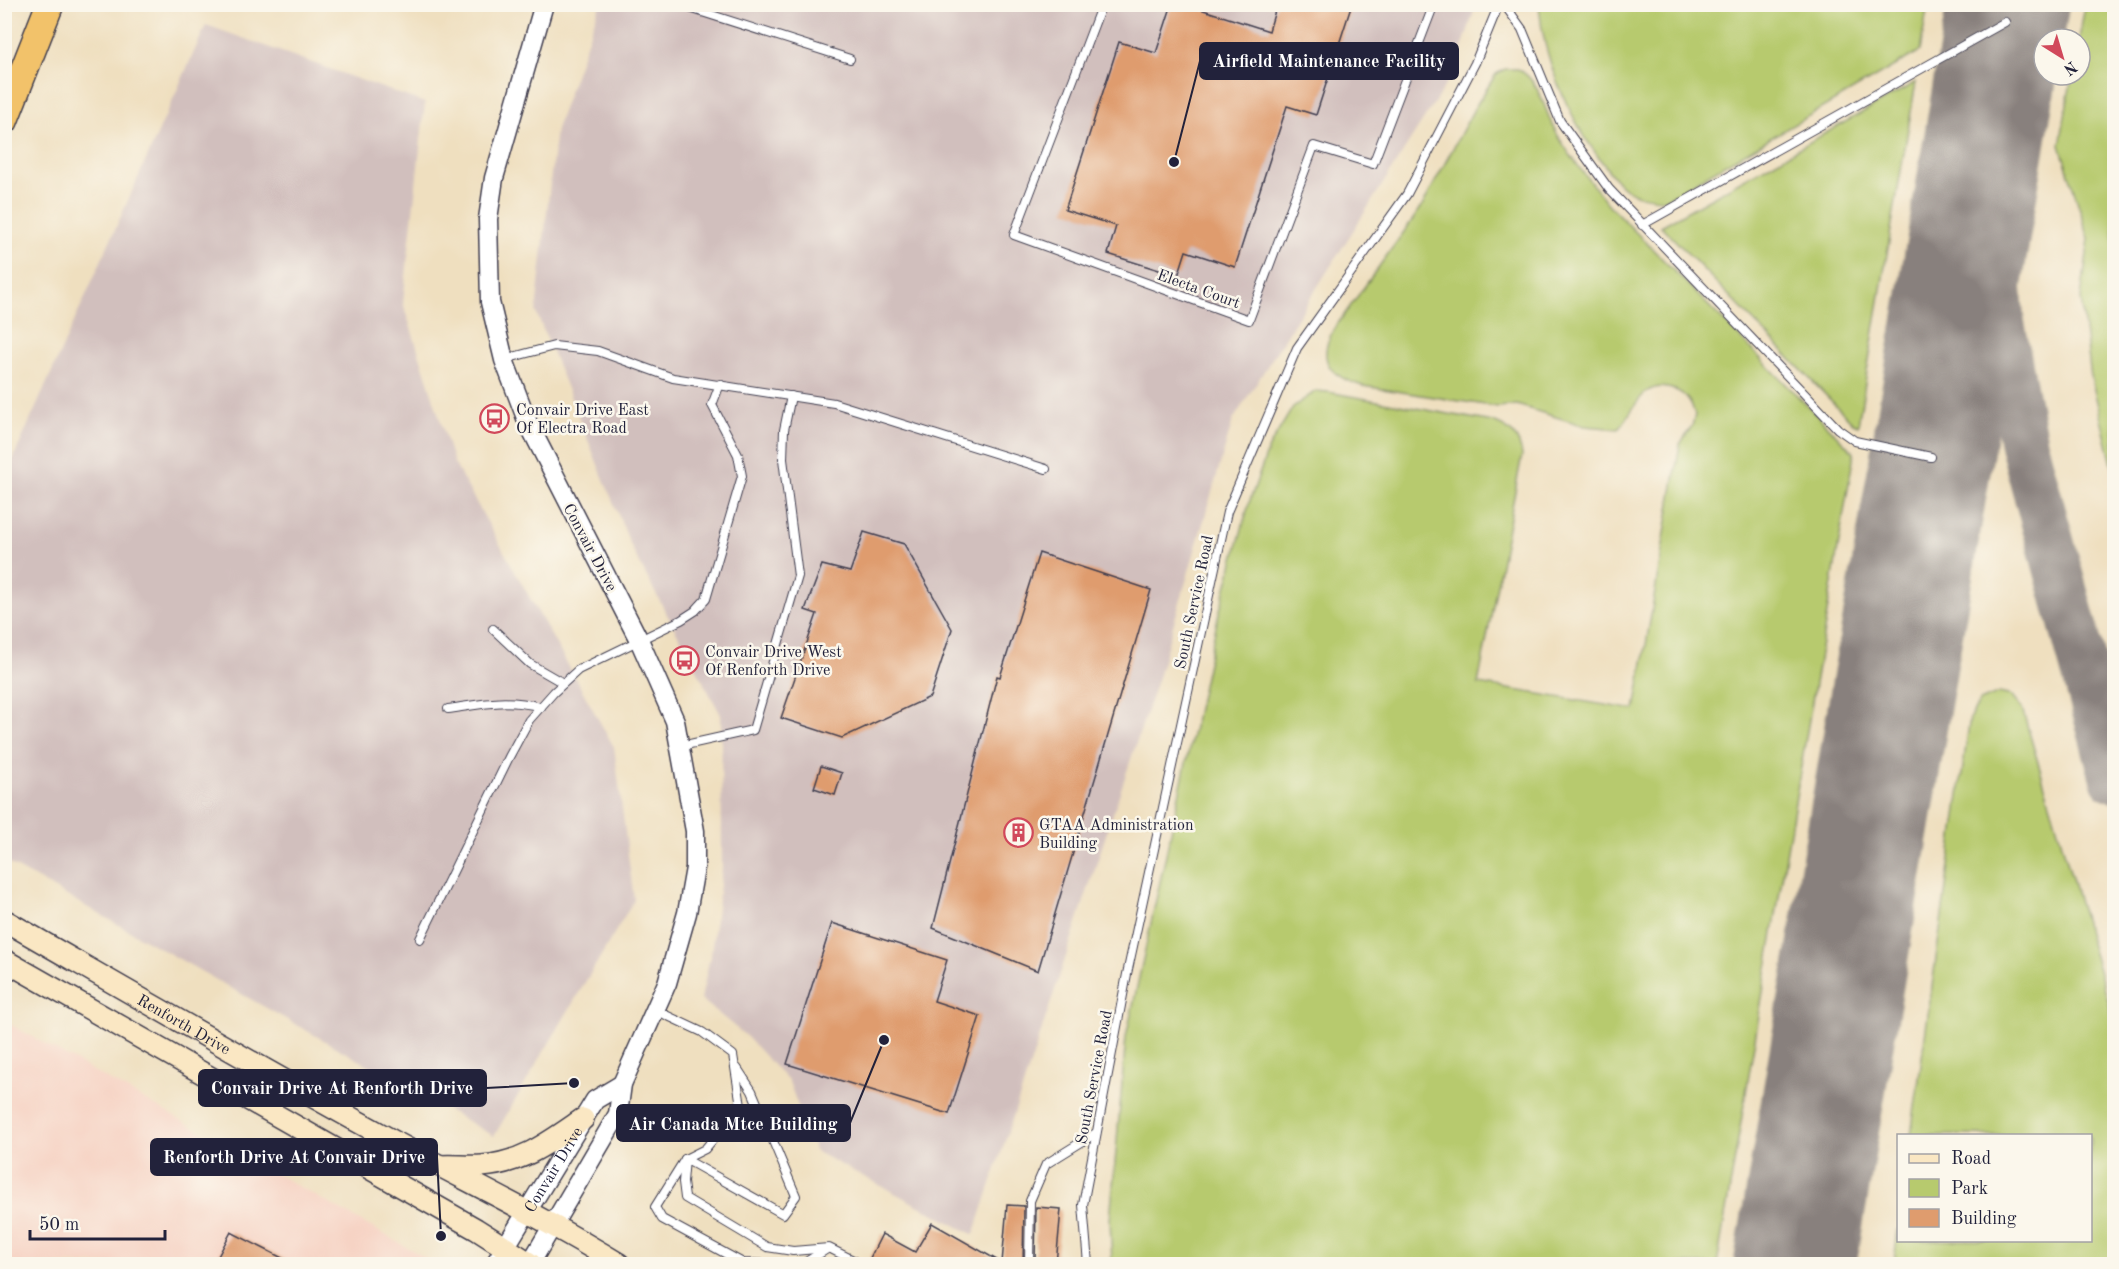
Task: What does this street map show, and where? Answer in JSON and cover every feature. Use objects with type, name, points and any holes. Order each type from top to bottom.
[{"type":"highway","points":[[4,122],[50,4]]},
{"type":"main road","name":"Renforth Drive","points":[[4,920],[259,1067],[439,1166],[553,1224],[619,1264]]},
{"type":"main road","name":"Renforth Drive","points":[[4,960],[500,1256],[531,1264]]},
{"type":"main road","points":[[439,1166],[462,1164],[481,1166],[511,1161],[533,1153],[583,1119]]},
{"type":"street","name":"Convair Drive","points":[[531,1264],[618,1114],[622,1084],[667,983],[687,913],[695,868],[695,831],[681,746],[663,691],[528,423],[504,360],[490,302],[488,219],[497,167],[544,4]]},
{"type":"street","name":"Convair Drive","points":[[500,1256],[595,1100],[622,1084]]},
{"type":"lane","points":[[677,4],[850,59]]},
{"type":"lane","name":"Electa Court","points":[[1102,4],[1014,235],[1249,320],[1314,146],[1373,164],[1434,4]]},
{"type":"lane","name":"South Service Road","points":[[1088,1264],[1083,1205],[1096,1133],[1127,974],[1227,512],[1297,348],[1407,194],[1475,63],[1499,4]]},
{"type":"lane","points":[[1504,4],[1522,29],[1560,122],[1609,189],[1642,225],[1838,429],[1855,441],[1931,457]]},
{"type":"lane","points":[[1642,225],[2005,22]]},
{"type":"lane","points":[[504,360],[554,346],[598,351],[672,377],[834,403],[1046,469]]},
{"type":"lane","points":[[420,939],[509,757],[540,707],[578,670],[640,642],[695,611],[706,599],[712,585],[742,476],[738,455],[712,405],[720,384]]},
{"type":"lane","points":[[681,746],[753,730],[798,576],[783,459],[784,430],[791,396]]},
{"type":"lane","points":[[493,629],[530,664],[564,683]]},
{"type":"lane","points":[[448,709],[501,701],[517,701],[540,707]]},
{"type":"lane","points":[[655,1011],[702,1032],[733,1055],[737,1068],[741,1106],[705,1149],[685,1159],[655,1207],[663,1219],[745,1264],[770,1264]]},
{"type":"lane","points":[[685,1159],[783,1214],[796,1197],[752,1091],[737,1068]]},
{"type":"lane","points":[[1029,1264],[1030,1201],[1046,1164],[1096,1133]]},
{"type":"lane","points":[[685,1159],[683,1182],[685,1198],[767,1247],[793,1251],[829,1248],[861,1264]]},
{"type":"lane","points":[[803,1264],[829,1248]]},
{"type":"shaded area","points":[[600,5],[1476,5],[1455,70],[1233,420],[1159,674],[974,1235],[815,1151],[789,1082],[747,1037],[701,999],[712,947],[722,869],[721,715],[633,551],[536,312],[556,129]]},
{"type":"shaded area","points":[[206,25],[425,103],[403,303],[454,463],[614,747],[634,900],[494,1136],[5,861],[5,477]]},
{"type":"shaded area","points":[[4,1021],[426,1258],[427,1264],[5,1264]]},
{"type":"green space","points":[[1539,4],[1928,5],[1920,51],[1666,199],[1640,196],[1622,186],[1611,175],[1587,141],[1567,104],[1551,66],[1541,25]]},
{"type":"green space","points":[[2085,5],[2114,5],[2114,473],[2091,377],[2081,298],[2089,239],[2060,145],[2070,87],[2092,87],[2092,27],[2081,27]]},
{"type":"green space","points":[[1505,69],[1518,69],[1532,81],[1562,142],[1609,205],[1854,453],[1717,1264],[1112,1264],[1110,1220],[1126,1037],[1218,617],[1249,503],[1269,447],[1293,407],[1316,391],[1328,392],[1493,422],[1505,427],[1516,438],[1522,455],[1478,684],[1635,710],[1680,444],[1692,426],[1695,415],[1685,397],[1675,390],[1664,387],[1655,388],[1641,397],[1619,429],[1585,426],[1517,405],[1498,407],[1363,386],[1342,378],[1329,366],[1326,359],[1328,340],[1334,329],[1421,208],[1474,109],[1496,74]]},
{"type":"green space","points":[[1916,82],[1858,425],[1853,423],[1661,226]]},
{"type":"green space","points":[[1999,693],[2012,696],[2022,708],[2114,1021],[2114,1264],[1894,1264],[1897,1238],[1897,1242],[2092,1242],[2092,1134],[1911,1134],[1970,717],[1980,701]]},
{"type":"building","points":[[1172,4],[1198,4],[1197,8],[1269,31],[1277,4],[1352,4],[1316,115],[1287,106],[1235,267],[1186,251],[1178,276],[1108,254],[1116,226],[1065,210],[1119,42],[1156,53]]},
{"type":"building","points":[[864,532],[904,544],[952,629],[930,697],[842,738],[781,718],[817,614],[805,610],[822,565],[850,572]]},
{"type":"building","name":"GTAA Administration Building","points":[[1039,553],[1151,590],[1038,971],[933,928],[997,676],[1000,677]]},
{"type":"building","points":[[821,766],[842,773],[835,795],[814,788]]},
{"type":"building","points":[[832,923],[947,960],[934,1001],[980,1016],[949,1114],[787,1064]]},
{"type":"building","points":[[1007,1205],[1024,1206],[1023,1264],[867,1264],[882,1234],[915,1252],[932,1223],[1002,1263]]},
{"type":"building","points":[[1036,1207],[1061,1209],[1056,1264],[1035,1264]]},
{"type":"building","points":[[231,1232],[294,1264],[214,1264]]},
{"type":"taxiway","points":[[1987,123],[2000,318],[2024,445],[2114,778]]},
{"type":"taxiway","points":[[1833,1264],[1828,1195],[1854,913]]},
{"type":"runway","points":[[1795,1264],[2008,4]]},
{"type":"place","name":"Airfield Maintenance Facility","points":[[1174,162]]},
{"type":"place","name":"Convair Drive East Of Electra Road","points":[[495,418]]},
{"type":"place","name":"Convair Drive West Of Renforth Drive","points":[[684,660]]},
{"type":"place","name":"GTAA Administration Building","points":[[1018,833]]},
{"type":"place","name":"Air Canada Mtce Building","points":[[884,1040]]},
{"type":"place","name":"Convair Drive At Renforth Drive","points":[[574,1083]]},
{"type":"place","name":"Renforth Drive At Convair Drive","points":[[441,1236]]}]
